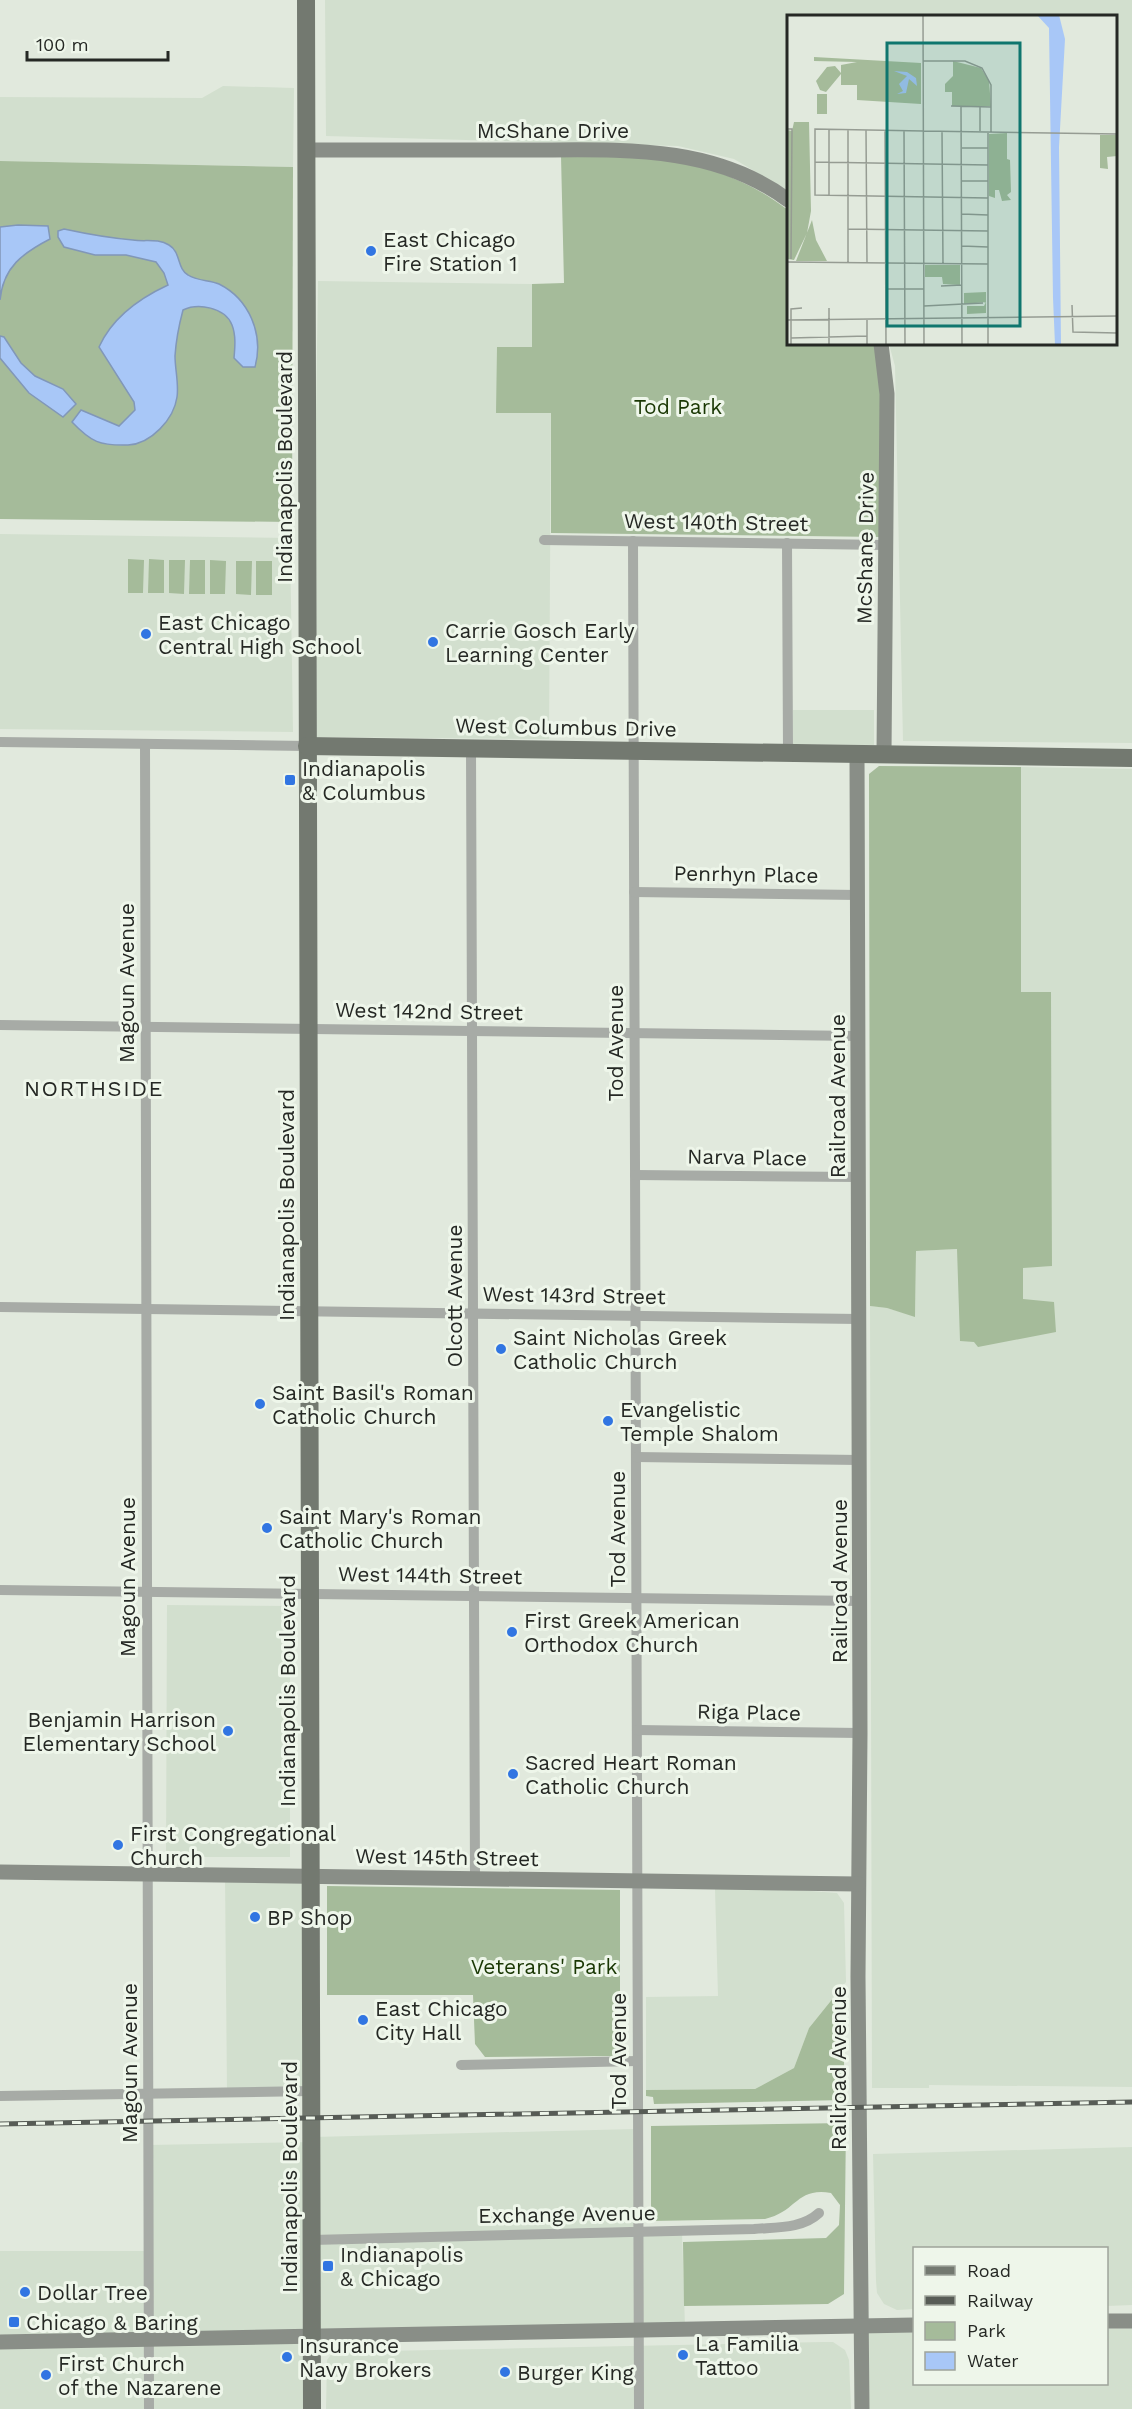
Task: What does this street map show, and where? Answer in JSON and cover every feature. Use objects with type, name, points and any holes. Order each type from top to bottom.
[{"type":"main road","name":"Indianapolis Boulevard","points":[[306,0],[312,2409]]},
{"type":"main road","name":"West Columbus Drive","points":[[307,746],[1132,758]]},
{"type":"street","name":"McShane Drive","points":[[306,150],[665,153],[727,167],[762,183],[787,199]]},
{"type":"street","name":"McShane Drive","points":[[881,345],[887,394],[884,754]]},
{"type":"street","name":"West 140th Street","points":[[544,540],[886,545]]},
{"type":"street","name":"Tod Avenue","points":[[633,541],[639,2409]]},
{"type":"street","points":[[788,543],[788,753]]},
{"type":"street","name":"West Columbus Drive","points":[[0,742],[307,746]]},
{"type":"street","name":"Magoun Avenue","points":[[145,744],[149,2409]]},
{"type":"street","name":"Olcott Avenue","points":[[471,748],[475,1879]]},
{"type":"street","name":"Railroad Avenue","points":[[857,754],[860,1460],[858,1977],[862,2409]]},
{"type":"street","name":"Penrhyn Place","points":[[634,892],[858,895]]},
{"type":"street","name":"West 142nd Street","points":[[0,1025],[858,1036]]},
{"type":"street","name":"Narva Place","points":[[635,1175],[858,1178]]},
{"type":"street","name":"West 143rd Street","points":[[0,1307],[859,1319]]},
{"type":"street","points":[[636,1457],[860,1460]]},
{"type":"street","name":"West 144th Street","points":[[0,1590],[859,1601]]},
{"type":"street","name":"Riga Place","points":[[637,1730],[860,1733]]},
{"type":"street","name":"West 145th Street","points":[[0,1872],[858,1884]]},
{"type":"street","points":[[461,2065],[637,2061]]},
{"type":"street","points":[[0,2096],[311,2091]]},
{"type":"street","name":"Exchange Avenue","points":[[312,2240],[639,2233],[795,2225],[810,2221],[819,2213]]},
{"type":"street","points":[[1108,2322],[1132,2321]]},
{"type":"street","points":[[0,2342],[913,2325]]},
{"type":"shaded area","points":[[325,0],[1132,0],[1132,743],[903,741],[895,366],[889,345],[1117,345],[1117,15],[787,15],[787,190],[734,159],[678,146],[326,136]]},
{"type":"shaded area","points":[[223,86],[294,88],[293,167],[0,161],[0,97],[202,98]]},
{"type":"shaded area","name":"Carrie Gosch Early Learning Center","points":[[318,281],[532,284],[532,347],[496,413],[551,413],[549,739],[317,737]]},
{"type":"shaded area","name":"East Chicago Central High School","points":[[0,534],[290,538],[293,732],[0,729]]},
{"type":"shaded area","points":[[793,710],[874,710],[874,745],[792,744]]},
{"type":"shaded area","points":[[1021,767],[1132,769],[1132,2087],[929,2085],[929,2088],[872,2088],[870,1306],[915,1316],[916,1251],[957,1249],[1023,1300],[1023,1267],[1052,1266],[1051,993],[1021,993]]},
{"type":"shaded area","name":"Benjamin Harrison Elementary School","points":[[167,1605],[290,1606],[290,1857],[166,1857]]},
{"type":"shaded area","points":[[225,1877],[309,1879],[309,2090],[227,2090]]},
{"type":"shaded area","points":[[715,1889],[784,1889],[837,1893],[844,1903],[846,1982],[809,2028],[794,2068],[755,2089],[646,2090],[646,1997],[718,1996]]},
{"type":"shaded area","points":[[635,2129],[636,2233],[682,2232],[685,2328],[314,2334],[314,2137]]},
{"type":"shaded area","points":[[311,2142],[308,2335],[0,2342],[0,2251],[148,2251],[149,2145]]},
{"type":"shaded area","points":[[1132,2147],[1132,2305],[1108,2306],[1108,2247],[913,2247],[913,2309],[897,2310],[884,2304],[877,2293],[876,2281],[873,2154]]},
{"type":"shaded area","points":[[1132,2321],[1132,2409],[862,2409],[861,2326],[913,2325],[913,2385],[1108,2385],[1108,2322]]},
{"type":"shaded area","points":[[311,2338],[311,2409],[0,2409],[0,2344]]},
{"type":"shaded area","points":[[833,2342],[845,2350],[849,2360],[851,2409],[326,2409],[327,2360],[333,2352]]},
{"type":"green space","name":"Tod Park","points":[[561,156],[652,159],[707,169],[734,178],[787,209],[787,345],[874,345],[881,394],[881,537],[551,533],[551,413],[496,413],[497,347],[532,347],[532,284],[564,283]]},
{"type":"green space","points":[[0,161],[293,167],[292,522],[0,519]]},
{"type":"green space","points":[[128,559],[144,560],[143,593],[128,593]]},
{"type":"green space","points":[[149,559],[164,560],[164,593],[148,593]]},
{"type":"green space","points":[[169,560],[185,560],[184,594],[169,593]]},
{"type":"green space","points":[[190,560],[205,560],[205,594],[189,594]]},
{"type":"green space","points":[[210,560],[226,561],[225,594],[210,594]]},
{"type":"green space","points":[[236,561],[252,561],[251,595],[236,594]]},
{"type":"green space","points":[[256,561],[272,561],[272,595],[256,595]]},
{"type":"green space","points":[[879,766],[1021,767],[1021,992],[1051,992],[1052,1266],[1023,1268],[1023,1299],[1054,1302],[1056,1332],[978,1347],[974,1342],[960,1341],[957,1249],[916,1251],[915,1317],[887,1308],[870,1306],[869,774]]},
{"type":"green space","name":"Veterans' Park","points":[[327,1886],[620,1890],[620,2056],[485,2057],[475,2044],[473,1995],[327,1995]]},
{"type":"green space","points":[[842,1987],[845,2100],[654,2104],[653,2097],[646,2096],[646,2090],[755,2089],[794,2068],[809,2028]]},
{"type":"green space","points":[[846,2123],[844,2294],[828,2304],[684,2306],[683,2242],[826,2238],[839,2225],[840,2205],[831,2193],[819,2192],[803,2197],[776,2216],[765,2219],[651,2221],[651,2126]]},
{"type":"water","points":[[48,226],[50,239],[16,262],[5,279],[0,300],[0,227]]},
{"type":"water","points":[[64,229],[169,245],[173,248],[182,269],[188,275],[219,284],[239,299],[246,308],[252,319],[257,342],[255,367],[243,367],[234,358],[233,329],[224,314],[203,307],[183,310],[175,356],[177,397],[166,422],[153,435],[137,444],[110,445],[85,434],[72,422],[81,410],[119,426],[135,410],[134,402],[99,347],[119,318],[147,296],[168,285],[164,273],[156,262],[126,255],[95,255],[64,247],[58,237],[58,231]]},
{"type":"water","points":[[0,336],[4,337],[21,363],[35,376],[63,389],[76,404],[63,417],[29,393],[0,358]]},
{"type":"railway","points":[[0,2124],[1132,2102]]},
{"type":"place","name":"East Chicago Fire Station 1","points":[[371,251]]},
{"type":"place","name":"East Chicago Central High School","points":[[146,634]]},
{"type":"place","name":"Carrie Gosch Early Learning Center","points":[[433,642]]},
{"type":"place","name":"Indianapolis & Columbus","points":[[290,780]]},
{"type":"place","name":"Saint Nicholas Greek Catholic Church","points":[[501,1349]]},
{"type":"place","name":"Saint Basil's Roman Catholic Church","points":[[260,1404]]},
{"type":"place","name":"Evangelistic Temple Shalom","points":[[608,1421]]},
{"type":"place","name":"Saint Mary's Roman Catholic Church","points":[[267,1528]]},
{"type":"place","name":"First Greek American Orthodox Church","points":[[512,1632]]},
{"type":"place","name":"Benjamin Harrison Elementary School","points":[[228,1731]]},
{"type":"place","name":"Sacred Heart Roman Catholic Church","points":[[513,1774]]},
{"type":"place","name":"First Congregational Church","points":[[118,1845]]},
{"type":"place","name":"BP Shop","points":[[255,1917]]},
{"type":"place","name":"East Chicago City Hall","points":[[363,2020]]},
{"type":"place","name":"Indianapolis & Chicago","points":[[328,2266]]},
{"type":"place","name":"Dollar Tree","points":[[25,2292]]},
{"type":"place","name":"Chicago & Baring","points":[[14,2322]]},
{"type":"place","name":"La Familia Tattoo","points":[[683,2355]]},
{"type":"place","name":"Insurance Navy Brokers","points":[[287,2357]]},
{"type":"place","name":"Burger King","points":[[505,2372]]},
{"type":"place","name":"First Church of the Nazarene","points":[[46,2375]]},
{"type":"district","name":"NORTHSIDE","points":[[94,1088]]}]
